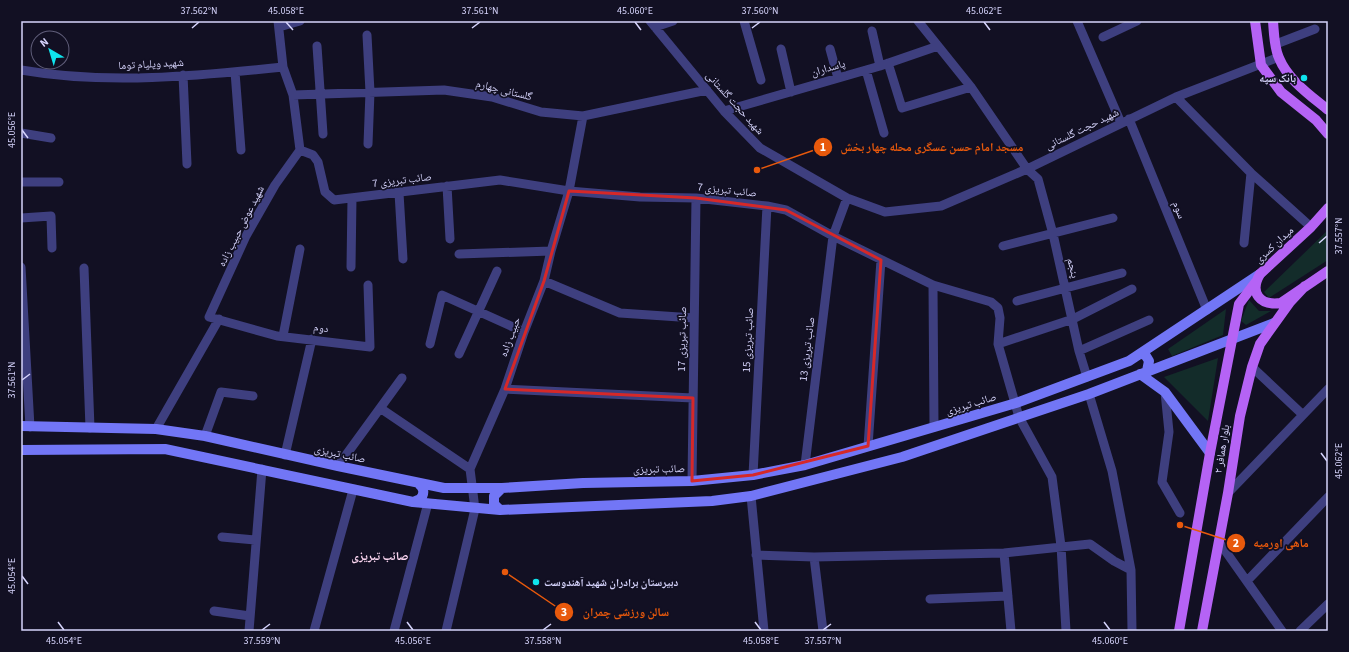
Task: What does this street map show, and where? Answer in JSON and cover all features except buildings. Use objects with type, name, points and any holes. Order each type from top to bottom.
[{"type":"main road","points":[[1255,21],[1261,65],[1281,92],[1316,120],[1328,134]]},
{"type":"main road","points":[[1273,21],[1279,57],[1293,80],[1328,110]]},
{"type":"main road","name":"میدان کسری","points":[[1257,279],[1311,227],[1328,208]]},
{"type":"main road","points":[[1257,279],[1256,294],[1259,298],[1272,304],[1281,303],[1305,286],[1326,276]]},
{"type":"main road","name":"بلوار همافر ۲","points":[[1179,631],[1210,453],[1234,339],[1239,304],[1257,279]]},
{"type":"main road","name":"بلوار همافر ۲","points":[[1202,631],[1228,493],[1240,416],[1252,367],[1260,344],[1305,286]]},
{"type":"street","points":[[300,21],[278,24],[283,67],[293,95],[300,150]]},
{"type":"street","points":[[653,24],[673,21]]},
{"type":"street","points":[[744,21],[761,80]]},
{"type":"street","name":"پنجم","points":[[918,21],[971,87],[1027,169],[1038,179],[1053,234],[1079,351],[1087,377]]},
{"type":"street","name":"سوم","points":[[1077,21],[1125,121],[1207,310]]},
{"type":"street","points":[[1103,37],[1137,21]]},
{"type":"street","name":"شهید حجت گلستانی","points":[[653,24],[724,111],[760,148],[847,198],[885,212],[941,206],[1027,169],[1176,97],[1279,57]]},
{"type":"street","points":[[1276,44],[1315,29]]},
{"type":"street","points":[[872,31],[902,108],[971,87]]},
{"type":"street","points":[[367,36],[370,92],[368,144]]},
{"type":"street","points":[[317,46],[323,134]]},
{"type":"street","name":"پاسداران","points":[[724,111],[884,65],[938,46]]},
{"type":"street","points":[[781,49],[791,92]]},
{"type":"street","points":[[830,49],[838,78]]},
{"type":"street","name":"شهید ویلیام توما","points":[[21,70],[50,75],[118,78],[235,72],[283,67]]},
{"type":"street","points":[[866,70],[884,133]]},
{"type":"street","points":[[235,72],[240,150]]},
{"type":"street","points":[[183,75],[187,164]]},
{"type":"street","name":"گلستانی چهارم","points":[[293,95],[444,90],[492,97],[541,112],[583,116],[707,90]]},
{"type":"street","points":[[1176,97],[1251,173],[1311,227]]},
{"type":"street","name":"حبیب زاده","points":[[475,509],[470,469],[505,389],[524,332],[544,281],[551,251],[569,191],[583,116]]},
{"type":"street","points":[[21,133],[51,138]]},
{"type":"street","name":"صائب تبریزی 7","points":[[300,150],[313,155],[318,162],[325,192],[334,200],[500,180],[569,191],[640,198],[696,198],[767,206],[786,210],[833,236],[933,285],[990,302],[998,308],[1000,318],[998,344],[1019,417],[1052,478],[1061,546],[1066,631]]},
{"type":"street","name":"شهید عوض حبیب زاده","points":[[209,317],[246,236],[275,185],[300,150]]},
{"type":"street","points":[[1244,243],[1251,173]]},
{"type":"street","points":[[21,182],[60,182]]},
{"type":"street","points":[[447,186],[450,239]]},
{"type":"street","points":[[399,193],[403,259]]},
{"type":"street","points":[[350,267],[352,198]]},
{"type":"street","name":"صائب تبریزی 17","points":[[692,481],[696,198]]},
{"type":"street","points":[[833,236],[847,198]]},
{"type":"street","name":"صائب تبریزی 15","points":[[753,475],[767,206]]},
{"type":"street","points":[[21,218],[51,216],[52,248]]},
{"type":"street","points":[[1003,246],[1113,218]]},
{"type":"street","name":"صائب تبریزی 13","points":[[805,465],[833,236]]},
{"type":"street","points":[[283,336],[300,249]]},
{"type":"street","points":[[460,254],[551,251]]},
{"type":"street","points":[[868,446],[882,260]]},
{"type":"street","points":[[21,267],[26,427]]},
{"type":"street","points":[[84,268],[90,428]]},
{"type":"street","points":[[459,354],[480,313],[498,271]]},
{"type":"street","points":[[1017,301],[1122,273]]},
{"type":"street","name":"صائب تبریزی","points":[[26,427],[156,429],[205,436],[285,455],[444,488],[472,489],[583,483],[692,481],[753,475],[805,465],[1016,403],[1129,361],[1257,279]]},
{"type":"street","points":[[544,281],[620,313],[694,318]]},
{"type":"street","name":"دوم","points":[[209,317],[283,336],[370,347],[368,285]]},
{"type":"street","points":[[933,285],[934,427]]},
{"type":"street","points":[[998,344],[1073,319],[1132,289]]},
{"type":"street","points":[[430,344],[442,294],[480,313],[524,332]]},
{"type":"street","points":[[156,429],[219,319]]},
{"type":"street","points":[[1079,351],[1148,320]]},
{"type":"street","points":[[21,450],[165,449],[413,502],[475,509],[500,510],[712,501],[751,496],[902,457],[1090,394],[1274,324]]},
{"type":"street","points":[[285,455],[312,339]]},
{"type":"street","points":[[1141,354],[1146,356],[1149,361],[1149,366],[1143,373]]},
{"type":"street","points":[[1252,367],[1302,414]]},
{"type":"street","points":[[1143,373],[1165,392],[1210,453]]},
{"type":"street","points":[[338,466],[402,378]]},
{"type":"street","points":[[505,389],[693,398]]},
{"type":"street","points":[[1228,493],[1302,414],[1328,389]]},
{"type":"street","points":[[205,436],[221,392],[253,396]]},
{"type":"street","points":[[1165,392],[1169,432],[1162,482],[1180,513]]},
{"type":"street","points":[[1090,394],[1112,470],[1131,570],[1132,631]]},
{"type":"street","points":[[380,408],[470,469]]},
{"type":"street","points":[[249,631],[255,540],[262,469]]},
{"type":"street","points":[[413,502],[420,499],[424,493],[419,484]]},
{"type":"street","points":[[500,510],[494,504],[494,496],[502,488]]},
{"type":"street","points":[[314,631],[353,490]]},
{"type":"street","points":[[751,496],[764,631]]},
{"type":"street","points":[[1247,581],[1328,497]]},
{"type":"street","points":[[394,631],[428,504]]},
{"type":"street","points":[[446,631],[475,509]]},
{"type":"street","points":[[222,538],[255,540]]},
{"type":"street","points":[[1219,542],[1282,631]]},
{"type":"street","points":[[756,555],[814,557],[1004,553],[1090,544],[1114,561],[1131,570]]},
{"type":"street","points":[[1004,553],[1011,631]]},
{"type":"street","points":[[814,557],[823,631]]},
{"type":"street","points":[[930,599],[1008,596]]},
{"type":"street","points":[[1300,631],[1328,604]]},
{"type":"street","points":[[214,611],[250,616]]},
{"type":"highlighted area","points":[[569,191],[696,198],[786,210],[881,260],[868,446],[753,475],[692,481],[693,398],[505,389],[544,281]]},
{"type":"green space","points":[[1328,230],[1328,260],[1269,298],[1264,292]]},
{"type":"green space","points":[[1249,300],[1259,311],[1271,311],[1246,325],[1241,321]]},
{"type":"green space","points":[[1226,309],[1223,335],[1172,356],[1168,349]]},
{"type":"green space","points":[[1218,358],[1208,421],[1164,377]]},
{"type":"place","name":"بانک سپه","points":[[1304,78]]},
{"type":"place","name":"مسجد امام حسن عسگری محله چهار بخش","points":[[757,170]]},
{"type":"place","name":"ماهی اورمیه","points":[[1180,525]]},
{"type":"place","name":"سالن ورزشی چمران","points":[[505,572]]},
{"type":"place","name":"دبیرستان برادران شهید آهندوست","points":[[536,582]]},
{"type":"district","name":"صائب تبریزی","points":[[380,556]]}]
